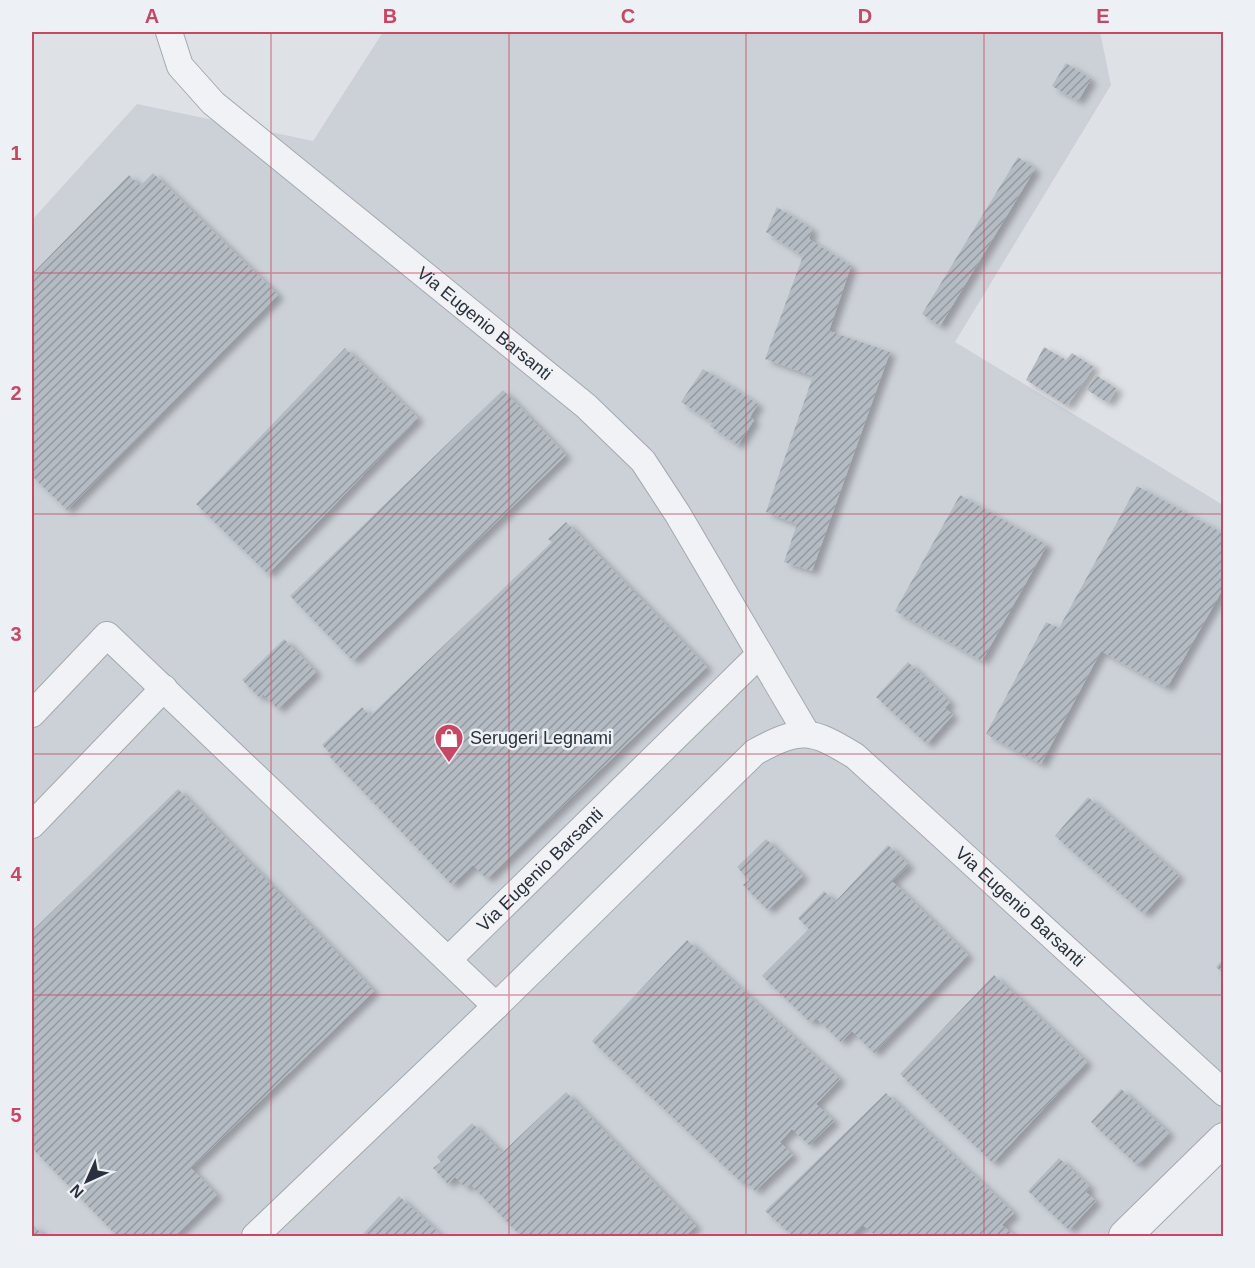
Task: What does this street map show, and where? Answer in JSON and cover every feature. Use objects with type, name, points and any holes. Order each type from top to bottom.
[{"type":"street","name":"Via Eugenio Barsanti","points":[[169,32],[180,66],[213,103],[586,406],[643,461],[677,513],[807,734]]},
{"type":"street","points":[[32,714],[107,635],[496,1006]]},
{"type":"street","name":"Via Eugenio Barsanti","points":[[448,960],[760,654]]},
{"type":"street","points":[[32,825],[164,688]]},
{"type":"street","name":"Via Eugenio Barsanti","points":[[255,1236],[496,1006],[755,752],[786,735],[807,734],[827,739],[855,756],[1224,1094]]},
{"type":"street","points":[[1125,1236],[1224,1139]]},
{"type":"shaded area","points":[[383,32],[1100,32],[1111,85],[955,342],[1223,505],[1223,1129],[1118,1236],[32,1236],[32,220],[137,104],[313,141]]},
{"type":"building","points":[[1066,63],[1091,79],[1078,101],[1052,86]]},
{"type":"building","points":[[1018,157],[1035,169],[940,326],[922,314]]},
{"type":"building","points":[[153,173],[278,295],[67,510],[32,476],[32,274],[129,175],[140,186]]},
{"type":"building","points":[[777,207],[812,229],[809,239],[851,266],[829,331],[890,352],[812,571],[784,562],[797,524],[766,512],[813,376],[765,359],[803,256],[766,232]]},
{"type":"building","points":[[1044,347],[1066,360],[1072,353],[1094,367],[1067,406],[1026,380]]},
{"type":"building","points":[[345,348],[418,418],[268,574],[196,504]]},
{"type":"building","points":[[703,369],[758,404],[750,417],[754,420],[738,445],[710,426],[713,423],[681,402]]},
{"type":"building","points":[[1096,375],[1117,389],[1108,403],[1087,390]]},
{"type":"building","points":[[503,390],[566,455],[353,661],[290,596]]},
{"type":"building","points":[[1137,486],[1224,534],[1224,587],[1167,688],[1101,651],[1041,764],[986,734],[1046,622],[1059,628]]},
{"type":"building","points":[[960,495],[1047,545],[982,661],[895,611]]},
{"type":"building","points":[[566,522],[707,667],[487,879],[473,865],[452,885],[329,756],[331,754],[322,745],[362,707],[370,716],[552,542],[548,539]]},
{"type":"building","points":[[284,639],[316,672],[278,709],[263,694],[260,698],[242,680]]},
{"type":"building","points":[[908,662],[950,702],[945,708],[953,715],[927,744],[876,697]]},
{"type":"building","points":[[178,789],[374,991],[191,1168],[217,1195],[175,1236],[130,1236],[126,1232],[117,1236],[32,1148],[32,931]]},
{"type":"building","points":[[1088,797],[1179,876],[1144,914],[1055,836]]},
{"type":"building","points":[[766,839],[803,876],[768,910],[743,885],[749,880],[737,867]]},
{"type":"building","points":[[888,845],[909,865],[892,881],[968,955],[874,1053],[852,1031],[841,1042],[816,1018],[811,1023],[762,976],[809,929],[798,918],[824,891],[835,902]]},
{"type":"building","points":[[687,940],[840,1079],[816,1104],[834,1121],[809,1145],[792,1129],[780,1142],[793,1155],[755,1191],[745,1180],[742,1183],[592,1041]]},
{"type":"building","points":[[1224,958],[1224,974],[1216,967]]},
{"type":"building","points":[[994,975],[1087,1062],[993,1163],[900,1074]]},
{"type":"building","points":[[1121,1089],[1169,1133],[1138,1166],[1091,1122]]},
{"type":"building","points":[[566,1092],[696,1226],[685,1236],[521,1236],[470,1184],[466,1188],[455,1177],[448,1184],[433,1168],[441,1162],[437,1157],[472,1123],[502,1153]]},
{"type":"building","points":[[886,1093],[1014,1213],[1002,1225],[1015,1236],[876,1236],[863,1225],[852,1236],[793,1236],[765,1211]]},
{"type":"building","points":[[1059,1158],[1090,1187],[1086,1192],[1096,1201],[1069,1230],[1028,1191]]},
{"type":"building","points":[[399,1196],[442,1236],[361,1236]]},
{"type":"building","points":[[32,1224],[44,1236],[32,1236]]},
{"type":"place","name":"Serugeri Legnami","points":[[449,764]]}]
